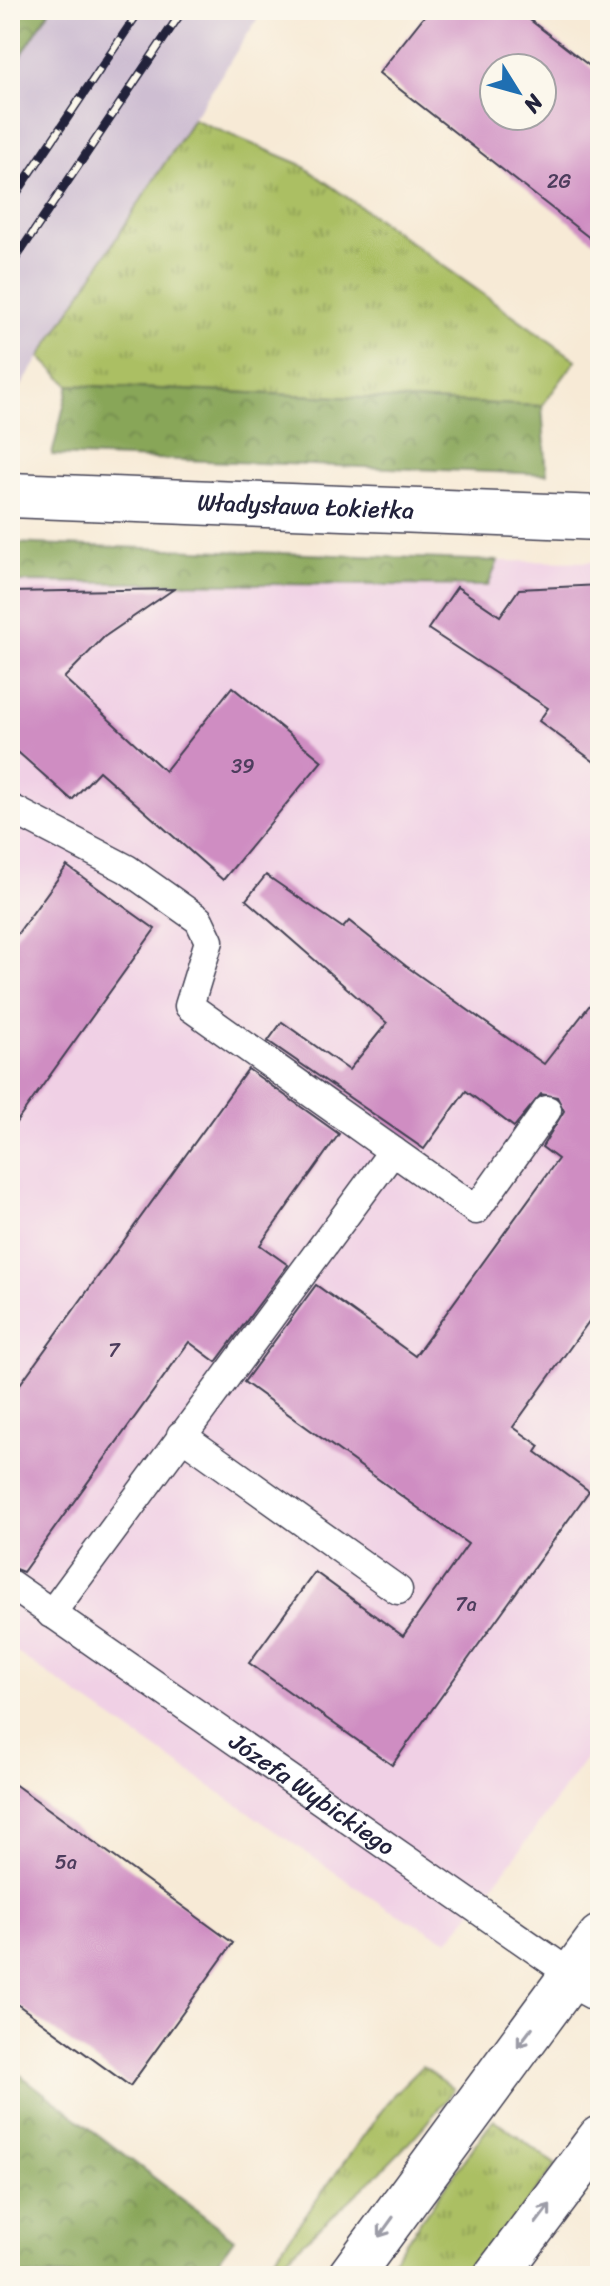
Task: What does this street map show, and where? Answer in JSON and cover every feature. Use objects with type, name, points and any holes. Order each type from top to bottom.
[{"type":"street","name":"Władysława Łokietka","points":[[10,495],[600,518]]},
{"type":"street","points":[[350,2276],[586,1982],[600,1937]]},
{"type":"street","points":[[496,2276],[600,2138]]},
{"type":"lane","points":[[10,808],[127,869],[199,920],[209,941],[189,1006],[476,1210],[547,1110]]},
{"type":"lane","points":[[51,1614],[393,1151]]},
{"type":"lane","points":[[181,1435],[398,1590]]},
{"type":"lane","name":"Józefa Wybickiego","points":[[10,1584],[586,1982]]},
{"type":"shaded area","points":[[50,10],[263,10],[10,404],[10,73]]},
{"type":"shaded area","points":[[498,561],[600,562],[600,1739],[512,1861],[448,1941],[388,1909],[10,1648],[10,582],[488,586]]},
{"type":"green space","points":[[10,10],[50,10],[10,73]]},
{"type":"green space","points":[[193,119],[300,164],[576,360],[542,406],[69,385],[40,357]]},
{"type":"green space","points":[[69,385],[542,406],[547,474],[52,455]]},
{"type":"green space","points":[[10,543],[498,561],[488,586],[10,582]]},
{"type":"green space","points":[[422,2066],[454,2089],[387,2165],[267,2276],[261,2276],[394,2094]]},
{"type":"green space","points":[[10,2067],[234,2239],[208,2276],[10,2276]]},
{"type":"green space","points":[[494,2119],[556,2165],[471,2276],[381,2276]]},
{"type":"building","points":[[429,10],[517,10],[600,74],[600,246],[379,73]]},
{"type":"building","points":[[600,585],[600,766],[539,721],[548,708],[428,629],[457,587],[500,616],[519,589]]},
{"type":"building","points":[[174,589],[104,637],[64,678],[165,771],[232,687],[322,761],[223,880],[99,771],[72,800],[10,745],[10,592]]},
{"type":"building","points":[[67,866],[155,929],[10,1131],[10,944]]},
{"type":"building","points":[[266,875],[343,928],[349,921],[406,966],[544,1064],[600,992],[600,1306],[513,1427],[540,1446],[536,1452],[589,1491],[392,1765],[249,1663],[315,1572],[403,1636],[468,1544],[244,1382],[316,1285],[415,1356],[558,1159],[542,1147],[564,1111],[557,1097],[541,1094],[514,1127],[466,1091],[424,1149],[268,1041],[282,1022],[349,1070],[387,1023],[246,900]]},
{"type":"building","points":[[248,1069],[339,1134],[260,1245],[288,1265],[216,1362],[189,1342],[23,1572],[10,1567],[10,1398]]},
{"type":"building","points":[[10,1781],[233,1943],[130,2086],[10,1999]]},
{"type":"railway","points":[[10,203],[140,10]]},
{"type":"railway","points":[[10,267],[183,10]]}]
